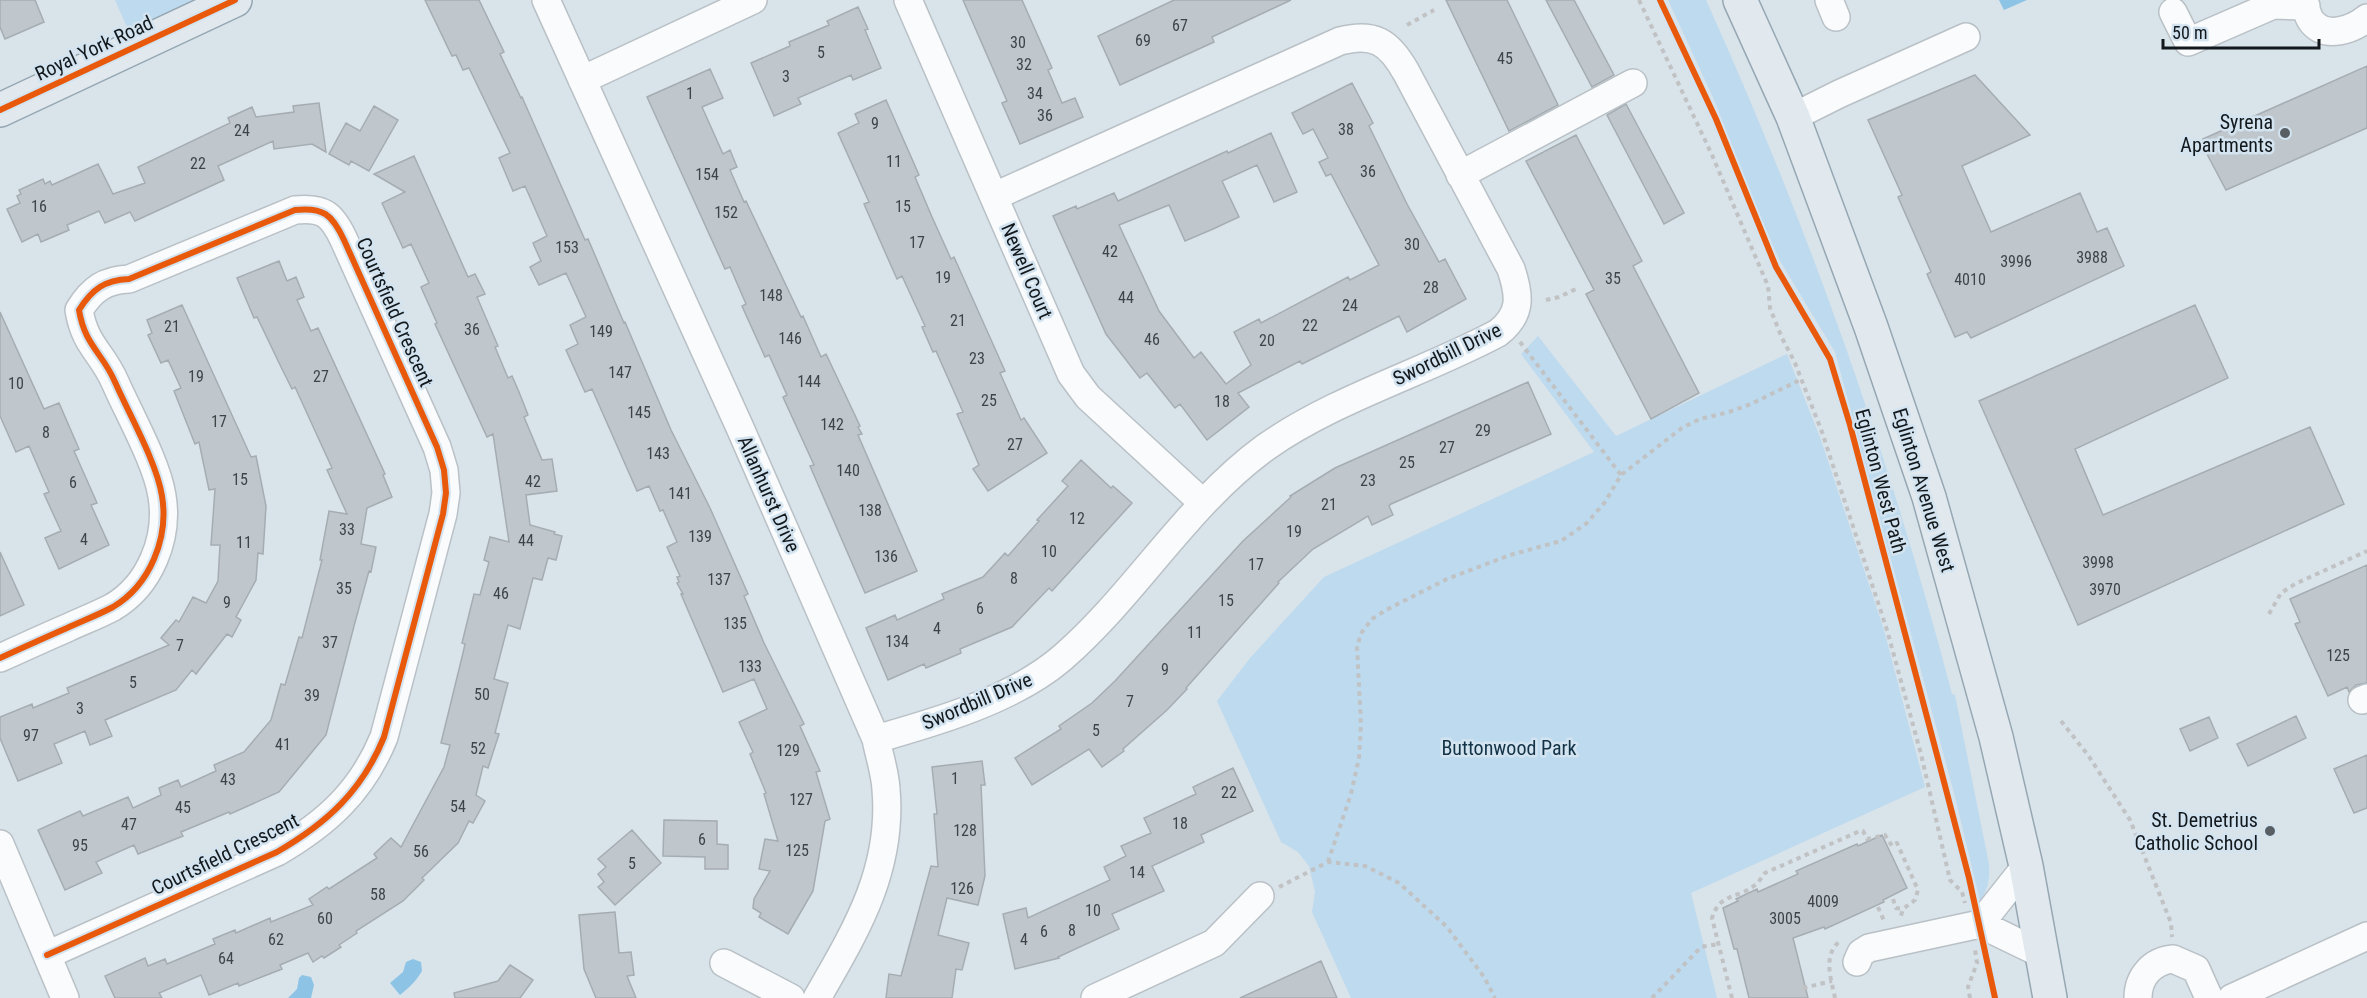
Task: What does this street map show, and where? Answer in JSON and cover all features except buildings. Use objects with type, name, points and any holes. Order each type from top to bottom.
[{"type":"main road","name":"Royal York Road","points":[[0,110],[235,0]]},
{"type":"main road","name":"Eglinton Avenue West","points":[[1740,0],[1793,117],[1871,327],[1929,497],[1996,737],[2026,866],[2050,998]]},
{"type":"street","name":"Allanhurst Drive","points":[[546,0],[746,441],[876,740],[886,788],[886,829],[881,864],[871,896],[849,942],[817,998]]},
{"type":"street","points":[[582,80],[753,0]]},
{"type":"street","name":"Newell Court","points":[[908,0],[1071,374],[1088,397],[1203,502]]},
{"type":"street","points":[[2173,12],[2188,42],[2240,9],[2305,2],[2310,20],[2320,30],[2333,32],[2360,24],[2367,18]]},
{"type":"street","name":"Swordbill Drive","points":[[876,740],[960,712],[1045,672],[1108,611],[1203,502],[1250,460],[1284,436],[1350,402],[1483,341],[1508,326],[1518,303],[1517,288],[1511,269],[1397,57],[1388,46],[1375,39],[1358,36],[1314,51],[995,196]]},
{"type":"street","points":[[1793,117],[1966,37]]},
{"type":"street","points":[[1460,175],[1633,83]]},
{"type":"street","name":"Courtsfield Crescent","points":[[0,658],[114,606],[133,591],[145,576],[154,561],[160,542],[164,519],[162,496],[156,472],[107,363],[89,343],[82,327],[79,310],[89,295],[102,284],[129,279],[295,210],[312,208],[326,214],[341,232],[429,426],[444,470],[446,493],[443,514],[384,737],[376,756],[352,792],[324,822],[303,837],[277,852],[47,955]]},
{"type":"street","points":[[0,844],[66,998]]},
{"type":"street","points":[[1980,924],[2026,866]]},
{"type":"street","points":[[1095,998],[1214,943],[1260,896]]},
{"type":"street","points":[[1857,962],[1861,953],[1869,948],[1980,924],[2042,954]]},
{"type":"street","points":[[2232,998],[2367,936]]},
{"type":"street","points":[[2138,998],[2140,984],[2146,972],[2155,964],[2173,958],[2196,969],[2209,998]]},
{"type":"street","points":[[724,963],[791,998]]},
{"type":"path","points":[[1639,0],[1712,155],[1768,286],[1770,308],[1802,379],[1822,432],[1887,630],[1922,754],[1950,880]]},
{"type":"path","points":[[1407,25],[1434,10]]},
{"type":"path","points":[[1546,300],[1578,288]]},
{"type":"path","points":[[1508,326],[1621,476]]},
{"type":"path","points":[[1328,862],[1351,794],[1359,758],[1361,725],[1357,646],[1362,632],[1372,619],[1447,579],[1510,555],[1560,542],[1576,532],[1605,502],[1621,476],[1682,428],[1700,418],[1729,412],[1751,404],[1802,379]]},
{"type":"path","points":[[2269,614],[2281,593],[2295,584],[2367,551]]},
{"type":"path","points":[[2061,721],[2088,754],[2140,840],[2171,923],[2173,958]]},
{"type":"path","points":[[1732,998],[1713,918],[1720,903],[1727,897],[1754,886],[1765,873],[1860,831],[1863,831],[1867,839],[1885,835],[1892,846],[1897,843],[1918,890],[1915,900],[1903,909],[1897,928]]},
{"type":"path","points":[[1260,896],[1328,862],[1365,866],[1399,883],[1447,927],[1484,977],[1495,998]]},
{"type":"path","points":[[1893,899],[1896,908],[1903,909]]},
{"type":"path","points":[[1878,907],[1888,929]]},
{"type":"path","points":[[1652,998],[1701,947],[1718,944]]},
{"type":"path","points":[[1803,988],[1832,981]]},
{"type":"green space","points":[[115,0],[200,0],[129,32]]},
{"type":"green space","points":[[1668,0],[1706,0],[1778,169],[1844,342],[1902,517],[1952,694],[1955,695],[1989,864],[1988,884],[1980,901],[1955,797],[1835,352],[1780,261],[1758,212],[1715,102]]},
{"type":"green space","name":"Buttonwood Park","points":[[1538,336],[1616,436],[1787,354],[1821,440],[1884,630],[1925,787],[1691,893],[1717,998],[1351,998],[1312,912],[1315,892],[1309,866],[1298,852],[1281,842],[1217,701],[1250,658],[1324,577],[1594,452],[1521,354]]},
{"type":"water","points":[[1999,0],[2027,0],[2004,10]]},
{"type":"water","points":[[413,959],[421,962],[422,971],[400,995],[390,983],[403,972],[406,962]]},
{"type":"water","points":[[302,975],[311,977],[314,985],[311,998],[288,998],[297,989],[299,978]]},
{"type":"cycle path","points":[[0,110],[235,0]]},
{"type":"cycle path","name":"Eglinton West Path","points":[[1660,0],[1716,119],[1776,267],[1830,359],[1850,425],[1969,878],[1995,998]]},
{"type":"cycle path","points":[[0,658],[113,607],[126,598],[147,573],[159,544],[163,512],[162,496],[155,469],[110,372],[85,332],[79,310],[84,303],[94,291],[106,284],[129,279],[295,210],[320,211],[331,218],[344,240],[437,447],[444,470],[446,493],[443,514],[384,737],[365,774],[354,789],[327,817],[295,841],[277,852],[47,955]]},
{"type":"place","name":"Syrena Apartments","points":[[2285,133]]},
{"type":"place","name":"St. Demetrius Catholic School","points":[[2270,831]]}]
